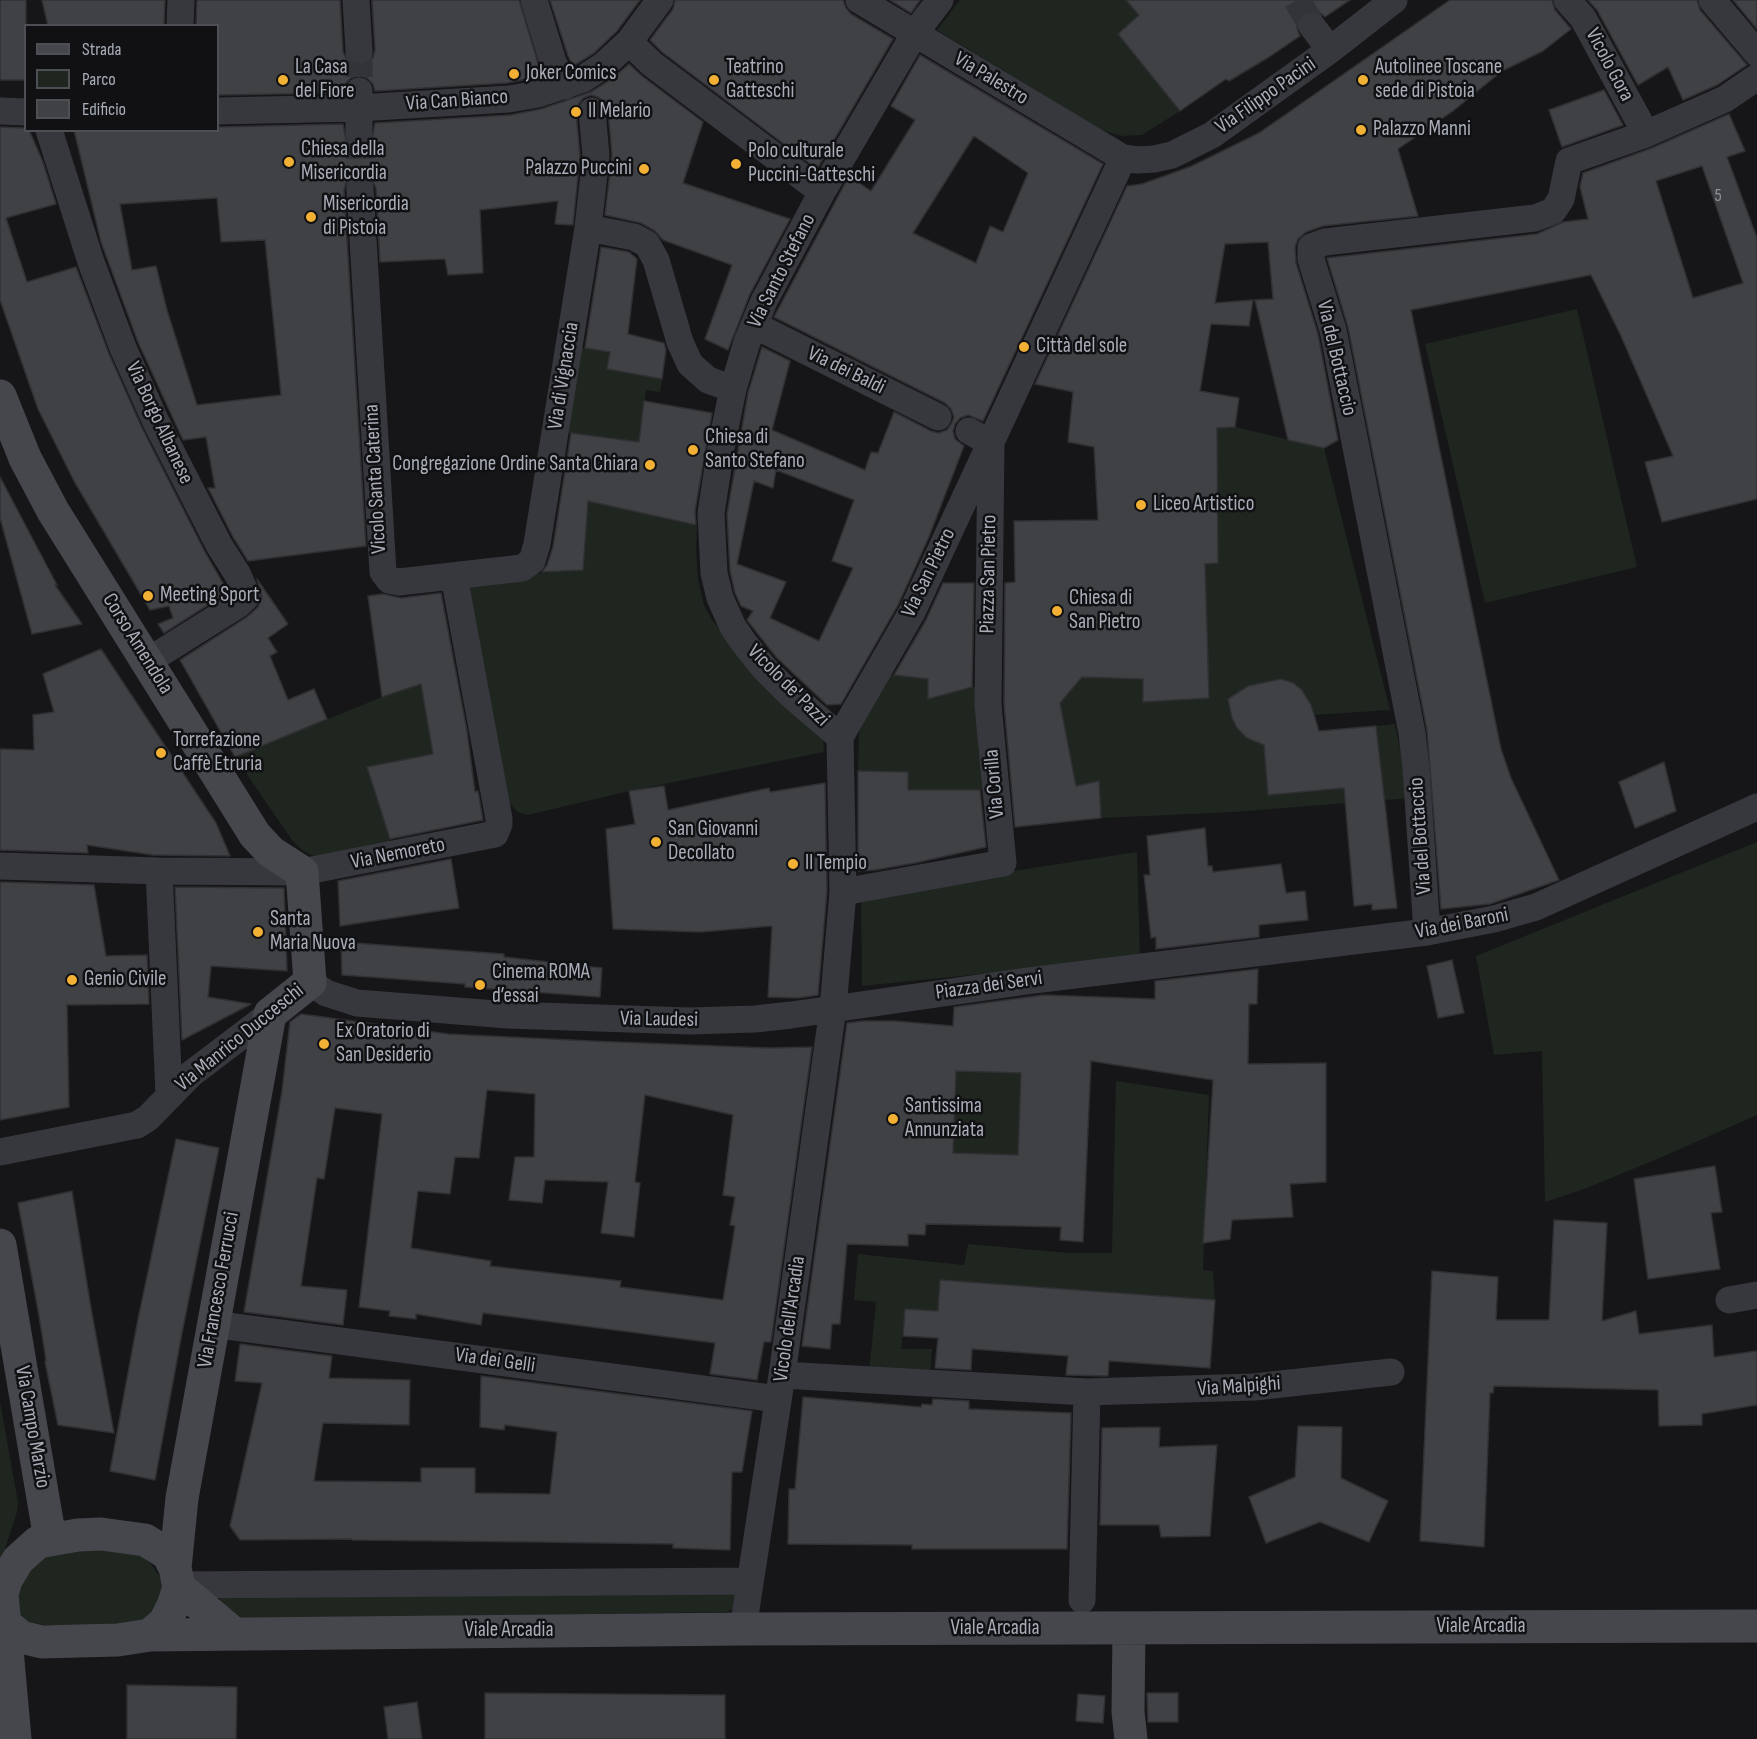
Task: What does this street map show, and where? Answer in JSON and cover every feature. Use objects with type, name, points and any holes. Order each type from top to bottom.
[{"type":"street","points":[[180,24],[181,0]]},
{"type":"street","points":[[356,0],[359,50]]},
{"type":"street","points":[[534,0],[553,62],[582,93]]},
{"type":"street","name":"Via Can Bianco","points":[[219,111],[359,110],[582,93],[604,65],[629,42],[660,0]]},
{"type":"street","name":"Via Palestro","points":[[859,0],[1123,158]]},
{"type":"street","name":"Via Santo Stefano","points":[[733,389],[764,301],[822,192],[915,33],[940,0]]},
{"type":"street","name":"Via Filippo Pacini","points":[[1123,158],[1154,159],[1172,155],[1212,135],[1330,50],[1394,0]]},
{"type":"street","name":"Vicolo Gora","points":[[1567,0],[1583,18],[1646,134]]},
{"type":"street","points":[[1712,0],[1757,53]]},
{"type":"street","points":[[1312,26],[1330,50]]},
{"type":"street","points":[[629,42],[652,64],[822,192]]},
{"type":"street","name":"Via del Bottaccio","points":[[1427,932],[1412,733],[1333,330],[1311,259],[1311,247],[1325,242],[1535,218],[1553,211],[1561,199],[1569,161],[1646,134],[1725,99],[1757,77]]},
{"type":"street","name":"Via di Vignaccia","points":[[454,576],[517,569],[528,565],[534,556],[588,228],[596,156],[582,93]]},
{"type":"street","points":[[0,111],[24,112]]},
{"type":"street","name":"Via Borgo Albanese","points":[[50,132],[91,262],[128,358],[156,422],[247,596],[239,604],[148,661]]},
{"type":"street","name":"Via San Pietro","points":[[840,737],[912,612],[980,437],[1123,158]]},
{"type":"street","name":"Vicolo Santa Caterina","points":[[360,190],[381,566],[385,577],[394,582],[454,576]]},
{"type":"street","points":[[588,228],[634,237],[647,244],[656,260],[680,342],[690,364],[708,380],[733,389]]},
{"type":"street","name":"Via dei Baldi","points":[[754,325],[938,417]]},
{"type":"street","name":"Vicolo de' Pazzi","points":[[733,389],[711,513],[714,573],[720,598],[738,635],[764,668],[791,695],[840,737]]},
{"type":"street","name":"Corso Amendola","points":[[0,396],[25,458],[53,511],[255,835],[271,852],[302,872]]},
{"type":"street","name":"Piazza San Pietro","points":[[980,437],[988,705]]},
{"type":"street","name":"Via Nemoreto","points":[[302,872],[495,834],[499,819],[454,576]]},
{"type":"street","name":"Via Corilla","points":[[843,892],[1003,863],[988,705]]},
{"type":"street","points":[[834,1008],[843,892],[840,737]]},
{"type":"street","name":"Via dei Baroni","points":[[1146,967],[1427,932],[1494,919],[1536,907],[1757,807]]},
{"type":"street","points":[[0,866],[159,871],[302,872],[310,982]]},
{"type":"street","name":"Via Manrico Ducceschi","points":[[159,871],[169,1094]]},
{"type":"street","name":"Piazza dei Servi","points":[[834,1008],[1146,967]]},
{"type":"street","name":"Via Manrico Ducceschi","points":[[0,1152],[137,1125],[148,1118],[191,1074],[310,982]]},
{"type":"street","name":"Via Laudesi","points":[[310,982],[326,993],[357,1003],[518,1016],[727,1020],[755,1019],[834,1008]]},
{"type":"street","name":"Vicolo dell'Arcadia","points":[[743,1629],[834,1008]]},
{"type":"street","name":"Via Francesco Ferrucci","points":[[178,1580],[182,1498],[270,1014]]},
{"type":"street","name":"Via Campo Marzio","points":[[0,1245],[50,1539]]},
{"type":"street","points":[[1729,1300],[1757,1296]]},
{"type":"street","name":"Via dei Gelli","points":[[212,1324],[780,1387]]},
{"type":"street","name":"Via Malpighi","points":[[780,1387],[1087,1392],[1254,1387],[1391,1372]]},
{"type":"street","points":[[1082,1600],[1087,1392]]},
{"type":"street","points":[[15,1739],[2,1594],[6,1580],[18,1560],[39,1542],[78,1534],[101,1534],[145,1540],[168,1554],[178,1580],[233,1633]]},
{"type":"street","points":[[178,1580],[750,1581]]},
{"type":"street","points":[[4,1623],[15,1633],[28,1640],[63,1642],[118,1640],[150,1635],[165,1622],[173,1606],[178,1580]]},
{"type":"street","name":"Viale Arcadia","points":[[150,1635],[743,1629],[1757,1626]]},
{"type":"street","points":[[1129,1629],[1128,1712],[1131,1739]]},
{"type":"street","points":[[10,1688],[20,1666],[33,1654],[63,1642]]},
{"type":"green space","points":[[960,0],[1126,0],[1139,15],[1118,34],[1180,111],[1142,135],[1121,136],[1101,130],[937,30]]},
{"type":"green space","points":[[1577,309],[1637,567],[1485,603],[1425,344]]},
{"type":"green space","points":[[577,347],[610,352],[608,369],[650,377],[652,370],[663,372],[660,392],[646,390],[639,442],[563,432]]},
{"type":"green space","points":[[1235,427],[1324,448],[1390,710],[1314,715],[1302,690],[1293,683],[1281,679],[1248,686],[1241,690],[1235,696],[1231,708],[1233,723],[1247,738],[1264,742],[1268,795],[1383,784],[1376,726],[1395,724],[1410,798],[1234,812],[1101,818],[1099,781],[1076,786],[1059,696],[1069,693],[1078,677],[1101,677],[1143,679],[1144,702],[1208,698],[1205,564],[1218,562],[1217,428]]},
{"type":"green space","points":[[586,500],[697,526],[698,579],[704,605],[712,620],[823,738],[824,752],[629,791],[528,815],[518,812],[511,805],[507,795],[466,584],[540,573],[583,570]]},
{"type":"green space","points":[[886,674],[928,679],[928,699],[982,685],[987,790],[908,790],[907,772],[858,771],[859,732]]},
{"type":"green space","points":[[421,684],[433,754],[367,767],[392,846],[313,856],[302,850],[292,840],[235,757],[382,697]]},
{"type":"green space","points":[[1757,842],[1757,1115],[1587,1188],[1545,1202],[1542,1051],[1494,1055],[1476,956]]},
{"type":"green space","points":[[1137,852],[1140,958],[862,986],[861,901],[1000,873]]},
{"type":"green space","points":[[956,1071],[1021,1073],[1018,1155],[953,1153]]},
{"type":"green space","points":[[1116,1081],[1209,1095],[1203,1270],[1213,1271],[1215,1300],[938,1311],[906,1309],[901,1349],[932,1349],[930,1377],[869,1373],[876,1302],[854,1300],[858,1254],[964,1265],[968,1244],[1069,1253],[1112,1253]]},
{"type":"green space","points":[[0,1402],[18,1502],[17,1512],[0,1564]]},
{"type":"green space","points":[[108,1546],[141,1556],[151,1564],[163,1582],[165,1607],[137,1623],[88,1627],[44,1625],[20,1620],[13,1591],[44,1554]]},
{"type":"green space","points":[[742,1592],[733,1609],[726,1612],[246,1619],[235,1616],[221,1605],[220,1597]]},
{"type":"building","points":[[0,0],[26,0],[24,80],[0,80]]},
{"type":"building","points":[[42,0],[165,0],[164,24],[48,24]]},
{"type":"building","points":[[197,0],[340,0],[343,52],[351,64],[359,66],[368,63],[373,58],[375,50],[372,0],[519,0],[542,76],[507,83],[375,91],[373,84],[367,78],[358,75],[346,83],[343,93],[219,95],[219,24],[196,24]]},
{"type":"building","points":[[550,0],[640,0],[617,31],[594,53],[573,66]]},
{"type":"building","points":[[675,0],[843,0],[851,14],[893,39],[817,169],[662,52],[650,40],[673,9]]},
{"type":"building","points":[[890,0],[920,0],[911,13]]},
{"type":"building","points":[[1126,0],[1350,0],[1325,17],[1318,11],[1311,10],[1303,13],[1297,20],[1300,36],[1229,81],[1226,79],[1180,111],[1118,34],[1139,15]]},
{"type":"building","points":[[1450,0],[1552,0],[1555,10],[1571,29],[1543,51],[1502,71],[1453,111],[1398,149],[1418,216],[1323,226],[1306,232],[1298,239],[1295,247],[1296,263],[1318,334],[1338,440],[1324,448],[1288,440],[1255,300],[1273,299],[1268,242],[1225,244],[1215,303],[1253,300],[1249,326],[1211,324],[1200,391],[1239,398],[1235,427],[1217,428],[1218,563],[1205,564],[1209,698],[1143,702],[1143,679],[1082,677],[1060,703],[1076,786],[1099,781],[1101,818],[1015,827],[1004,704],[1005,583],[1015,582],[1014,521],[1098,520],[1094,447],[1068,442],[1073,392],[1035,384],[1127,186],[1142,184],[1192,166],[1259,133]]},
{"type":"building","points":[[1588,0],[1697,0],[1700,10],[1747,65],[1717,85],[1683,100],[1668,67],[1638,85],[1597,10]]},
{"type":"building","points":[[1733,0],[1757,0],[1757,29]]},
{"type":"building","points":[[920,55],[1103,164],[983,421],[968,415],[960,418],[955,424],[953,431],[955,439],[964,446],[928,539],[898,605],[841,704],[827,705],[776,657],[747,620],[753,611],[741,606],[735,593],[730,571],[727,514],[748,393],[762,347],[790,361],[772,430],[865,470],[871,452],[878,453],[894,412],[938,433],[947,430],[952,423],[954,417],[951,409],[945,403],[774,317],[849,176],[871,191],[915,120],[891,106]],"holes":[[[974,136],[1028,173],[1003,232],[990,226],[976,263],[913,233]],[[776,470],[854,500],[832,561],[853,568],[819,641],[770,618],[786,582],[737,564],[754,481],[773,488]]]},
{"type":"building","points":[[629,64],[703,122],[683,183],[790,219],[750,294],[728,350],[705,339],[732,265],[663,240],[655,231],[641,223],[605,215],[612,155],[608,110],[598,97],[591,95],[583,98],[576,112],[580,156],[573,225],[555,224],[558,201],[480,210],[483,273],[448,275],[445,259],[380,262],[376,188],[368,176],[360,174],[352,177],[346,182],[344,191],[366,546],[248,561],[208,488],[215,488],[206,437],[183,440],[138,342],[101,242],[74,132],[219,132],[219,127],[343,124],[346,140],[352,146],[360,148],[372,140],[375,123],[510,115],[541,109],[591,92]],"holes":[[[217,198],[221,242],[265,240],[281,395],[197,405],[167,310],[156,266],[132,270],[120,204]]]},
{"type":"building","points":[[1604,90],[1623,125],[1562,147],[1549,110]]},
{"type":"building","points":[[1729,114],[1745,151],[1727,157],[1757,238],[1757,499],[1662,522],[1645,462],[1673,456],[1621,336],[1591,275],[1411,310],[1501,749],[1511,778],[1559,880],[1490,904],[1441,909],[1427,730],[1348,327],[1327,258],[1537,234],[1563,222],[1588,219],[1580,187],[1583,173],[1652,148]],"holes":[[[1702,166],[1743,283],[1693,298],[1656,181]]]},
{"type":"building","points":[[0,127],[24,128],[24,132],[30,132],[43,162],[56,204],[6,218],[27,282],[76,267],[109,354],[142,428],[228,592],[164,633],[158,624],[173,618],[169,606],[150,610],[74,481],[38,409],[0,300]]},
{"type":"building","points":[[601,247],[629,252],[637,259],[628,334],[664,343],[666,350],[662,379],[607,369],[610,352],[585,348]]},
{"type":"building","points":[[644,401],[712,413],[695,511],[696,525],[588,501],[583,570],[542,572],[553,547],[571,433],[639,442]]},
{"type":"building","points":[[0,477],[57,585],[55,585],[82,624],[32,634],[0,518]]},
{"type":"building","points":[[257,579],[288,624],[268,638],[277,652],[270,656],[288,700],[314,689],[327,719],[235,757],[180,660],[247,617],[258,607],[262,598]]},
{"type":"building","points":[[943,583],[974,583],[972,687],[928,699],[928,679],[894,675],[926,620]]},
{"type":"building","points":[[441,593],[467,731],[475,792],[478,791],[483,820],[390,839],[367,767],[433,754],[421,684],[382,697],[368,596],[383,594],[401,598]]},
{"type":"building","points":[[101,649],[216,823],[230,856],[153,855],[87,845],[88,853],[0,850],[0,749],[34,750],[33,715],[54,712],[43,674]]},
{"type":"building","points":[[1281,679],[1293,683],[1302,690],[1311,705],[1319,731],[1376,726],[1397,908],[1372,910],[1372,904],[1354,906],[1344,788],[1268,795],[1264,745],[1247,738],[1237,728],[1232,718],[1228,699],[1248,686]]},
{"type":"building","points":[[1664,762],[1676,811],[1635,828],[1619,782]]},
{"type":"building","points":[[858,771],[908,772],[908,790],[980,790],[986,847],[915,863],[858,871]]},
{"type":"building","points":[[825,783],[827,891],[818,995],[798,998],[768,997],[772,926],[700,932],[613,929],[606,829],[635,824],[629,791],[664,786],[668,810],[769,788],[770,792]]},
{"type":"building","points":[[1205,828],[1208,866],[1212,866],[1213,872],[1281,864],[1286,893],[1305,891],[1308,920],[1259,925],[1259,937],[1156,949],[1156,937],[1151,938],[1144,875],[1150,875],[1147,836]]},
{"type":"building","points":[[451,859],[459,908],[340,926],[338,881]]},
{"type":"building","name":"Genio Civile","points":[[0,882],[94,885],[106,956],[147,955],[149,1004],[67,1005],[69,1107],[0,1120]]},
{"type":"building","points":[[175,887],[284,888],[287,971],[211,966],[208,997],[251,1004],[182,1040]]},
{"type":"building","points":[[341,942],[504,954],[504,957],[602,968],[600,997],[342,975]]},
{"type":"building","points":[[1452,960],[1464,1013],[1438,1018],[1427,966]]},
{"type":"building","points":[[1258,969],[1257,1004],[1249,1004],[1248,1064],[1326,1063],[1326,1182],[1290,1184],[1293,1217],[1232,1220],[1230,1239],[1203,1243],[1213,1080],[1091,1061],[1083,1242],[1060,1240],[1061,1227],[926,1224],[925,1235],[908,1234],[908,1246],[847,1244],[840,1324],[832,1324],[830,1349],[802,1346],[847,1023],[895,1021],[953,1026],[954,1007],[1044,995],[1155,999],[1155,981]],"holes":[[[956,1071],[1021,1073],[1018,1155],[953,1153]]]},
{"type":"building","points":[[301,1014],[448,1034],[770,1048],[812,1047],[771,1342],[764,1342],[757,1380],[710,1374],[715,1343],[483,1313],[481,1325],[416,1314],[416,1319],[389,1316],[390,1311],[359,1307],[382,1114],[335,1108],[324,1179],[317,1178],[301,1286],[347,1290],[343,1325],[244,1312],[282,1091],[290,1022]],"holes":[[[487,1090],[535,1094],[534,1157],[515,1157],[509,1200],[542,1203],[545,1180],[608,1182],[601,1233],[634,1237],[640,1183],[635,1182],[645,1095],[733,1115],[723,1195],[735,1197],[730,1225],[735,1226],[723,1300],[620,1287],[621,1281],[490,1266],[491,1261],[411,1248],[418,1191],[450,1194],[455,1157],[479,1158]]]},
{"type":"building","points":[[176,1139],[219,1148],[155,1480],[110,1471],[137,1324]]},
{"type":"building","points":[[1715,1166],[1722,1212],[1711,1213],[1720,1269],[1648,1279],[1634,1179]]},
{"type":"building","points":[[72,1191],[114,1433],[58,1425],[45,1362],[18,1203]]},
{"type":"building","points":[[1554,1220],[1607,1223],[1602,1321],[1636,1311],[1639,1334],[1712,1325],[1714,1357],[1757,1351],[1757,1405],[1702,1414],[1702,1425],[1659,1426],[1658,1390],[1494,1386],[1493,1393],[1490,1393],[1484,1547],[1420,1541],[1432,1271],[1498,1277],[1496,1320],[1549,1320]]},
{"type":"building","points":[[940,1280],[1215,1300],[1210,1368],[1109,1361],[1108,1376],[1066,1375],[1068,1356],[972,1349],[971,1370],[935,1368],[938,1338],[903,1336],[905,1309],[938,1311]]},
{"type":"building","points":[[240,1344],[332,1356],[329,1378],[410,1380],[409,1425],[323,1423],[314,1481],[421,1482],[421,1468],[475,1468],[475,1493],[550,1494],[557,1432],[505,1425],[504,1430],[480,1427],[481,1376],[752,1411],[742,1472],[732,1472],[730,1550],[673,1548],[673,1544],[352,1539],[240,1540],[230,1526],[262,1383],[235,1381]]},
{"type":"building","points":[[803,1397],[921,1407],[922,1404],[932,1405],[933,1399],[969,1401],[969,1409],[1071,1413],[1067,1549],[912,1549],[912,1545],[788,1544],[789,1489],[795,1489]]},
{"type":"building","points":[[1298,1426],[1342,1427],[1341,1478],[1388,1501],[1369,1542],[1320,1522],[1266,1543],[1249,1497],[1295,1477]]},
{"type":"building","points":[[1160,1427],[1159,1447],[1217,1445],[1210,1536],[1161,1537],[1159,1525],[1100,1525],[1102,1428]]},
{"type":"building","points":[[127,1685],[237,1687],[236,1739],[127,1739]]},
{"type":"building","points":[[485,1693],[725,1695],[725,1739],[485,1739]]},
{"type":"building","points":[[1147,1693],[1178,1693],[1178,1722],[1148,1722]]},
{"type":"building","points":[[1078,1694],[1105,1696],[1103,1723],[1076,1721]]},
{"type":"building","points":[[417,1702],[422,1739],[388,1739],[384,1707]]},
{"type":"tunnel","points":[[1297,0],[1312,26]]},
{"type":"tunnel","points":[[359,50],[359,91]]},
{"type":"tunnel","points":[[359,132],[360,190]]},
{"type":"place","name":"Joker Comics","points":[[514,74]]},
{"type":"place","name":"La Casa del Fiore","points":[[283,80]]},
{"type":"place","name":"Teatrino Gatteschi","points":[[714,80]]},
{"type":"place","name":"Autolinee Toscane sede di Pistoia","points":[[1363,80]]},
{"type":"place","name":"Il Melario","points":[[576,112]]},
{"type":"place","name":"Palazzo Manni","points":[[1361,130]]},
{"type":"place","name":"Chiesa della Misericordia","points":[[289,162]]},
{"type":"place","name":"Polo culturale Puccini-Gatteschi","points":[[736,164]]},
{"type":"place","name":"Palazzo Puccini","points":[[644,169]]},
{"type":"place","name":"Misericordia di Pistoia","points":[[311,217]]},
{"type":"place","name":"Città del sole","points":[[1024,347]]},
{"type":"place","name":"Chiesa di Santo Stefano","points":[[693,450]]},
{"type":"place","name":"Congregazione Ordine Santa Chiara","points":[[650,465]]},
{"type":"place","name":"Liceo Artistico","points":[[1141,505]]},
{"type":"place","name":"Meeting Sport","points":[[148,596]]},
{"type":"place","name":"Chiesa di San Pietro","points":[[1057,611]]},
{"type":"place","name":"Torrefazione Caffè Etruria","points":[[161,753]]},
{"type":"place","name":"San Giovanni Decollato","points":[[656,842]]},
{"type":"place","name":"Il Tempio","points":[[793,864]]},
{"type":"place","name":"Santa Maria Nuova","points":[[258,932]]},
{"type":"place","name":"Genio Civile","points":[[72,980]]},
{"type":"place","name":"Cinema ROMA d’essai","points":[[480,985]]},
{"type":"place","name":"Ex Oratorio di San Desiderio","points":[[324,1044]]},
{"type":"place","name":"Santissima Annunziata","points":[[893,1119]]}]
